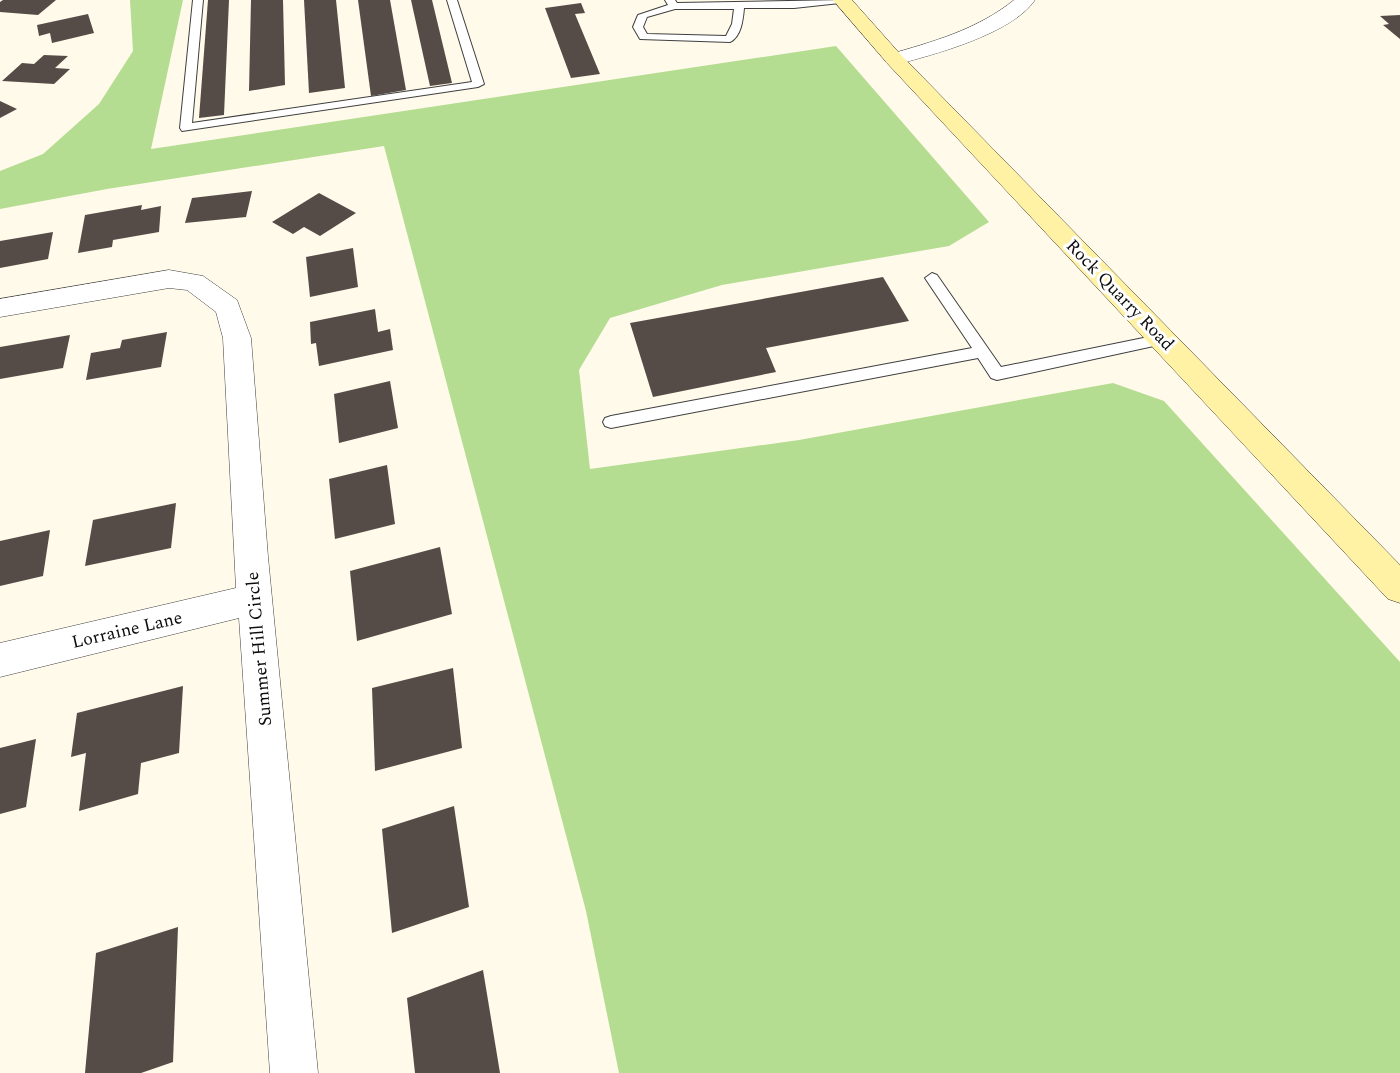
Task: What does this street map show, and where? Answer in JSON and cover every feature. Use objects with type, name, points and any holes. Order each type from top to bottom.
[{"type":"street","name":"Rock Quarry Road","points":[[841,0],[1400,588]]},
{"type":"street","points":[[894,58],[985,30],[1009,16],[1026,0]]},
{"type":"street","name":"Summer Hill Circle","points":[[0,308],[169,279],[194,282],[228,307],[237,338],[255,599],[294,1073]]},
{"type":"street","name":"Lorraine Lane","points":[[0,660],[255,599]]},
{"type":"lane","points":[[198,0],[186,128],[478,84],[452,0]]},
{"type":"lane","points":[[739,6],[736,24],[730,39],[644,37],[638,27],[643,15],[672,3],[739,6],[794,5],[841,0]]},
{"type":"lane","points":[[932,278],[997,374],[1163,339]]},
{"type":"lane","points":[[611,422],[982,352]]},
{"type":"green space","points":[[130,0],[183,0],[151,149],[836,46],[989,222],[949,246],[722,285],[610,318],[579,370],[590,469],[799,440],[1113,383],[1164,401],[1400,662],[1400,1073],[619,1073],[586,911],[384,146],[107,189],[0,209],[0,171],[43,154],[99,104],[133,51]]},
{"type":"building","points":[[3,0],[56,0],[38,15],[0,12],[0,2]]},
{"type":"building","points":[[208,0],[229,0],[224,115],[199,118]]},
{"type":"building","points":[[251,0],[283,0],[285,85],[249,91]]},
{"type":"building","points":[[304,0],[336,0],[345,88],[309,93]]},
{"type":"building","points":[[358,0],[390,0],[406,90],[371,96]]},
{"type":"building","points":[[411,0],[432,0],[452,83],[430,86]]},
{"type":"building","points":[[581,3],[585,13],[575,14],[600,74],[571,78],[545,8]]},
{"type":"building","points":[[88,14],[94,33],[52,43],[50,33],[39,36],[37,25]]},
{"type":"building","points":[[1400,15],[1400,39],[1383,25],[1389,24],[1380,16]]},
{"type":"building","points":[[44,55],[68,56],[55,68],[70,69],[54,84],[2,81],[22,63],[34,64]]},
{"type":"building","points":[[0,101],[17,109],[0,118]]},
{"type":"building","points":[[252,191],[246,217],[185,223],[192,198]]},
{"type":"building","points":[[319,193],[356,213],[320,236],[304,227],[293,234],[272,222]]},
{"type":"building","points":[[142,205],[141,210],[161,206],[159,232],[113,240],[112,247],[78,253],[85,215]]},
{"type":"building","points":[[53,232],[48,259],[0,268],[0,241]]},
{"type":"building","points":[[353,248],[358,287],[310,297],[306,257]]},
{"type":"building","points":[[883,277],[909,321],[766,348],[776,372],[653,397],[630,323]]},
{"type":"building","points":[[375,309],[378,332],[390,329],[393,350],[319,366],[316,343],[311,344],[310,322]]},
{"type":"building","points":[[167,332],[161,367],[86,380],[91,353],[120,348],[122,340]]},
{"type":"building","points":[[70,335],[63,368],[0,379],[0,347]]},
{"type":"building","points":[[390,381],[398,428],[339,443],[334,394]]},
{"type":"building","points":[[387,465],[395,524],[335,539],[329,479]]},
{"type":"building","points":[[176,503],[171,548],[85,566],[93,520]]},
{"type":"building","points":[[50,530],[43,576],[0,586],[0,541]]},
{"type":"building","points":[[440,547],[452,614],[357,641],[350,571]]},
{"type":"building","points":[[453,668],[462,748],[375,771],[372,688]]},
{"type":"building","points":[[183,686],[179,753],[141,763],[138,794],[79,811],[86,753],[71,757],[77,713]]},
{"type":"building","points":[[36,739],[26,807],[0,814],[0,748]]},
{"type":"building","points":[[454,806],[469,907],[392,933],[382,829]]},
{"type":"building","points":[[178,927],[173,1062],[141,1073],[85,1073],[96,953]]},
{"type":"building","points":[[483,970],[500,1073],[415,1073],[407,998]]}]
